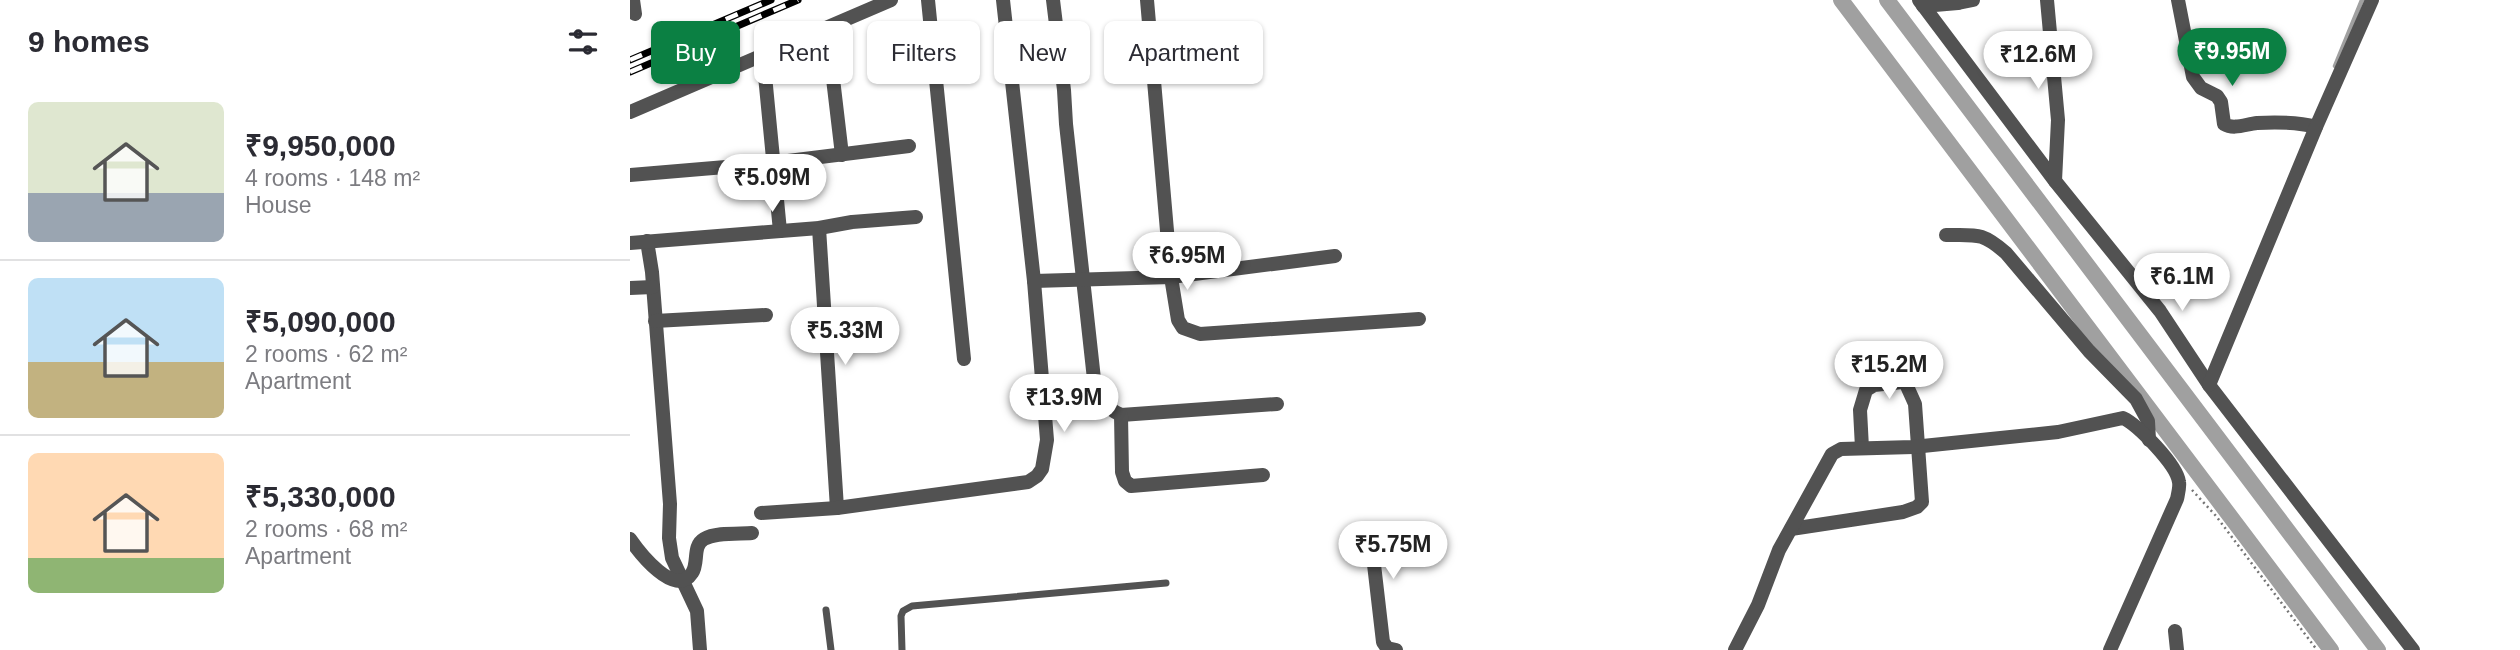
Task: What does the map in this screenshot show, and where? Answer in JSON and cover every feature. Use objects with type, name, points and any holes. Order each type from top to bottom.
[{"type":"street","points":[[843,21],[891,0]]},
{"type":"street","points":[[928,0],[964,359]]},
{"type":"street","points":[[761,513],[837,508],[1028,482],[1042,469],[1047,440],[1034,282],[1003,0]]},
{"type":"street","points":[[1053,0],[1094,379],[1102,399],[1110,411],[1121,415],[1277,404]]},
{"type":"street","points":[[1147,0],[1171,277],[1178,320],[1183,328],[1200,334],[1419,318]]},
{"type":"street","points":[[2048,0],[2058,121],[2055,181]]},
{"type":"street","points":[[2178,0],[2193,77],[2201,88],[2217,96],[2221,102],[2224,124],[2232,127],[2262,123],[2316,127]]},
{"type":"street","points":[[2209,385],[2372,0]]},
{"type":"street","points":[[1921,3],[1963,1]]},
{"type":"street","points":[[1921,3],[2055,181],[2160,312],[2209,385],[2413,650]]},
{"type":"street","points":[[630,112],[754,59]]},
{"type":"street","points":[[765,84],[780,231]]},
{"type":"street","points":[[834,84],[842,155]]},
{"type":"street","points":[[630,175],[772,163],[909,146]]},
{"type":"street","points":[[630,243],[819,228],[852,222],[916,217]]},
{"type":"street","points":[[819,228],[837,508]]},
{"type":"street","points":[[1946,236],[1980,234],[2006,253],[2089,351],[2136,399],[2148,421],[2149,440]]},
{"type":"street","points":[[647,241],[670,504],[669,538],[674,565],[684,580],[697,611],[701,650]]},
{"type":"street","points":[[1034,282],[1085,278],[1171,277],[1335,256]]},
{"type":"street","points":[[630,288],[653,287]]},
{"type":"street","points":[[655,321],[766,315]]},
{"type":"street","points":[[1791,529],[1903,512],[1922,502],[1915,404],[1911,391],[1902,382],[1874,385],[1866,390],[1860,410],[1862,448]]},
{"type":"street","points":[[1121,415],[1122,472],[1125,481],[1131,486],[1263,475]]},
{"type":"street","points":[[1735,650],[1758,605],[1779,550],[1832,454],[1841,449],[1919,446],[2058,432],[2123,418],[2139,428],[2175,471],[2180,483],[2177,499],[2110,650]]},
{"type":"street","points":[[1370,530],[1383,642],[1387,648],[1396,650]]},
{"type":"street","points":[[630,539],[650,565],[674,580],[684,580],[691,575],[696,564],[702,539],[752,533]]},
{"type":"street","points":[[2175,631],[2176,650]]},
{"type":"lane","points":[[902,650],[901,616],[903,611],[912,606],[1166,583]]},
{"type":"lane","points":[[826,610],[831,650]]},
{"type":"path","points":[[2180,483],[2195,492],[2216,516],[2316,650]]},
{"type":"waterway","points":[[1841,0],[2331,650]]},
{"type":"waterway","points":[[1887,0],[2378,650]]},
{"type":"waterway","points":[[2335,66],[2362,0]]},
{"type":"railway","points":[[630,60],[771,0]]},
{"type":"railway","points":[[630,72],[798,0]]}]
